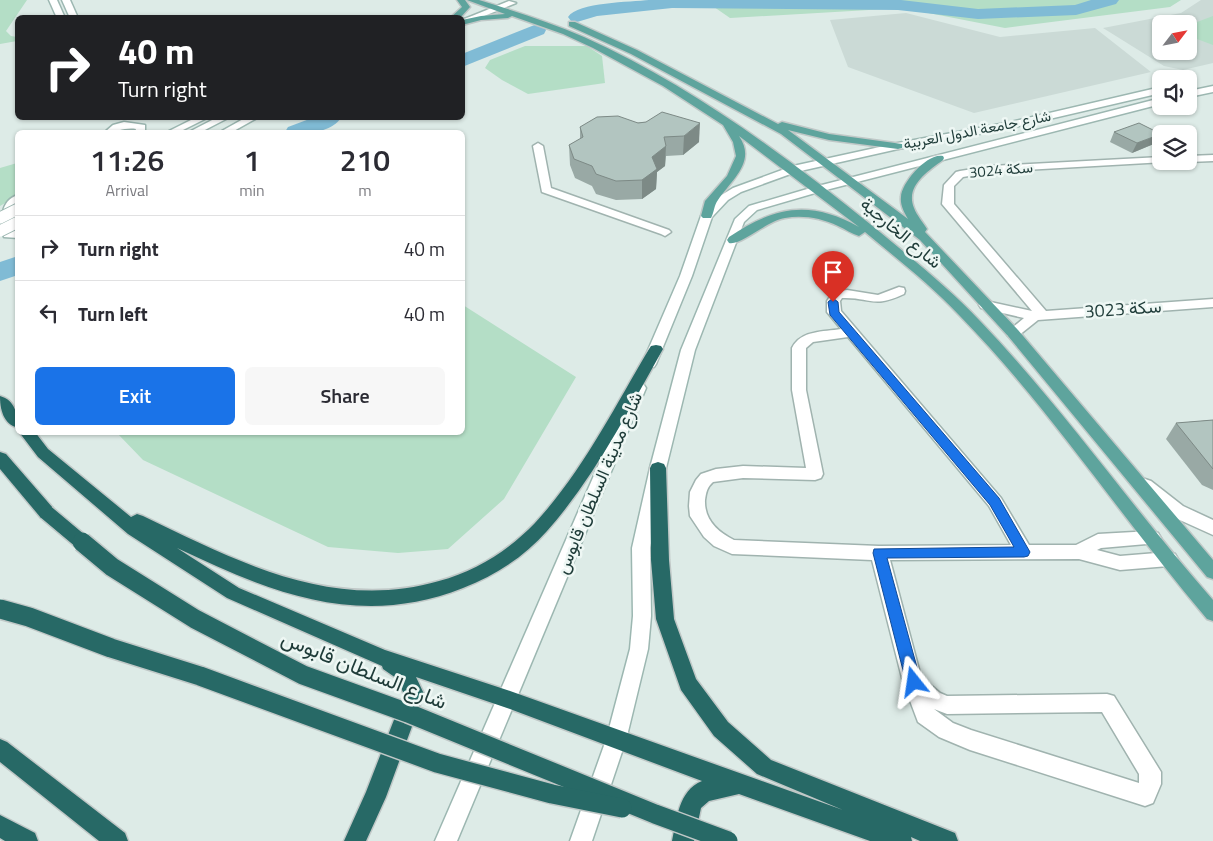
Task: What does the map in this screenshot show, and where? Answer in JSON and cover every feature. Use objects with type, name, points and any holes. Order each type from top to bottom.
[{"type":"highway","points":[[114,510],[181,542],[265,578],[316,594],[366,600],[411,596],[452,584],[492,567],[537,532],[597,452],[656,349]]},
{"type":"highway","points":[[0,401],[15,419]]},
{"type":"highway","points":[[28,435],[43,453],[114,510],[134,529],[233,593],[381,656],[507,699],[616,740],[901,841]]},
{"type":"highway","name":"شارع السلطان قابوس","points":[[0,458],[47,512],[120,572],[195,619],[303,675],[408,713],[655,814],[728,841]]},
{"type":"highway","points":[[658,468],[660,560],[665,619],[688,684],[721,729],[764,768],[947,841]]},
{"type":"highway","points":[[0,609],[111,648],[200,676],[437,763],[552,794],[655,814]]},
{"type":"highway","points":[[355,841],[376,797],[414,694],[403,672],[381,656]]},
{"type":"highway","points":[[0,749],[117,841]]},
{"type":"highway","points":[[682,841],[692,802],[703,791],[739,784]]},
{"type":"highway","points":[[0,826],[27,841]]},
{"type":"main road","points":[[53,0],[60,15]]},
{"type":"main road","points":[[66,0],[73,15]]},
{"type":"main road","points":[[458,15],[466,7],[460,0]]},
{"type":"main road","name":"شارع الخارجية","points":[[471,0],[562,31],[594,45],[670,86],[720,117],[794,169],[907,261],[974,321],[1016,369],[1213,613]]},
{"type":"main road","points":[[465,22],[509,2]]},
{"type":"main road","points":[[465,16],[494,8]]},
{"type":"main road","name":"شارع الخارجية","points":[[534,11],[577,26],[634,52],[758,117],[785,132],[889,208],[924,237],[1013,333],[1213,572]]},
{"type":"main road","points":[[465,22],[492,16],[525,17]]},
{"type":"main road","points":[[1197,82],[1213,79]]},
{"type":"main road","points":[[670,86],[688,81]]},
{"type":"main road","points":[[1197,92],[1213,89]]},
{"type":"main road","name":"شارع جامعة الدول العربية","points":[[794,169],[898,146],[1011,125],[1152,92]]},
{"type":"main road","name":"شارع جامعة الدول العربية","points":[[818,189],[1152,103]]},
{"type":"main road","points":[[707,216],[711,201],[732,177],[741,156],[738,142],[720,117]]},
{"type":"main road","points":[[758,117],[786,127],[829,137],[898,146]]},
{"type":"main road","points":[[176,130],[198,120]]},
{"type":"main road","points":[[198,130],[219,120]]},
{"type":"main road","points":[[229,130],[248,120]]},
{"type":"main road","points":[[115,126],[134,125]]},
{"type":"main road","points":[[538,146],[546,190],[665,232]]},
{"type":"main road","points":[[924,237],[923,231],[907,207],[906,190],[914,178],[939,158]]},
{"type":"main road","points":[[1197,159],[1213,158]]},
{"type":"main road","name":"سكة 3024","points":[[1038,316],[948,204],[950,185],[960,174],[992,169],[1152,160]]},
{"type":"main road","name":"شارع مدينة السلطان قابوس","points":[[446,841],[656,349],[686,276],[707,216],[724,198],[737,190],[794,169]]},
{"type":"main road","points":[[581,841],[616,740],[639,649],[642,616],[641,548],[658,468],[688,350],[739,221],[753,208],[818,189]]},
{"type":"main road","points":[[15,200],[6,206],[1,221],[8,234],[15,235]]},
{"type":"main road","points":[[0,218],[15,211]]},
{"type":"main road","points":[[733,240],[774,217],[807,214],[845,223],[907,261]]},
{"type":"main road","points":[[0,231],[15,224]]},
{"type":"main road","points":[[899,291],[874,299],[850,294],[838,295],[833,302],[834,312],[995,502],[1024,552]]},
{"type":"main road","name":"سكة 3023","points":[[986,305],[1038,316],[1213,303]]},
{"type":"main road","points":[[1013,333],[1038,316]]},
{"type":"main road","points":[[850,332],[810,338],[802,342],[799,348],[799,390],[815,474],[728,472],[707,478],[700,487],[696,501],[698,516],[707,530],[718,541],[732,547],[879,553],[1079,552],[1120,563],[1169,560]]},
{"type":"main road","points":[[1129,473],[1177,511],[1213,528]]},
{"type":"main road","points":[[1079,552],[1098,541],[1152,538]]},
{"type":"main road","points":[[879,553],[914,682],[925,715],[946,730],[970,740],[1145,795],[1150,784],[1150,772],[1107,704],[947,705],[933,700],[914,682]]},
{"type":"shaded area","points":[[1201,0],[1213,0],[1213,63],[1183,70],[1164,66],[1154,60],[1198,60],[1198,15],[1171,15],[1181,13]]},
{"type":"shaded area","points":[[906,13],[1000,37],[1095,28],[1151,72],[974,113],[848,67],[830,20]]},
{"type":"shaded area","points":[[1152,19],[1152,59],[1103,28]]},
{"type":"green space","points":[[0,0],[27,0],[15,15],[6,31],[11,36],[15,37],[15,41],[0,44]]},
{"type":"green space","points":[[704,0],[1181,0],[1170,7],[1005,28],[903,8],[730,18]]},
{"type":"green space","points":[[1213,16],[1213,45],[1198,39],[1198,22]]},
{"type":"green space","points":[[525,46],[587,46],[602,56],[605,83],[528,94],[485,68],[490,60]]},
{"type":"green space","points":[[15,164],[15,197],[0,206],[0,168]]},
{"type":"green space","points":[[465,306],[576,377],[504,499],[448,549],[398,553],[328,547],[143,460],[119,435],[465,435]]},
{"type":"building","points":[[662,112],[700,123],[684,136],[664,137],[666,146],[652,157],[657,169],[642,180],[616,181],[596,174],[592,166],[574,159],[569,145],[583,137],[580,127],[597,117],[618,116],[638,123],[646,122]]},
{"type":"building","points":[[1139,123],[1152,130],[1152,137],[1137,143],[1114,132]]},
{"type":"building","points":[[1213,420],[1213,469],[1176,423]]},
{"type":"waterway","points":[[577,17],[594,11],[672,3],[898,5],[978,14],[1076,10],[1110,0]]},
{"type":"waterway","points":[[465,60],[537,30]]},
{"type":"waterway","points":[[301,130],[325,120]]},
{"type":"waterway","points":[[0,273],[15,266]]},
{"type":"route","points":[[833,302],[834,312],[995,502],[1024,552],[879,553],[914,682]]}]
